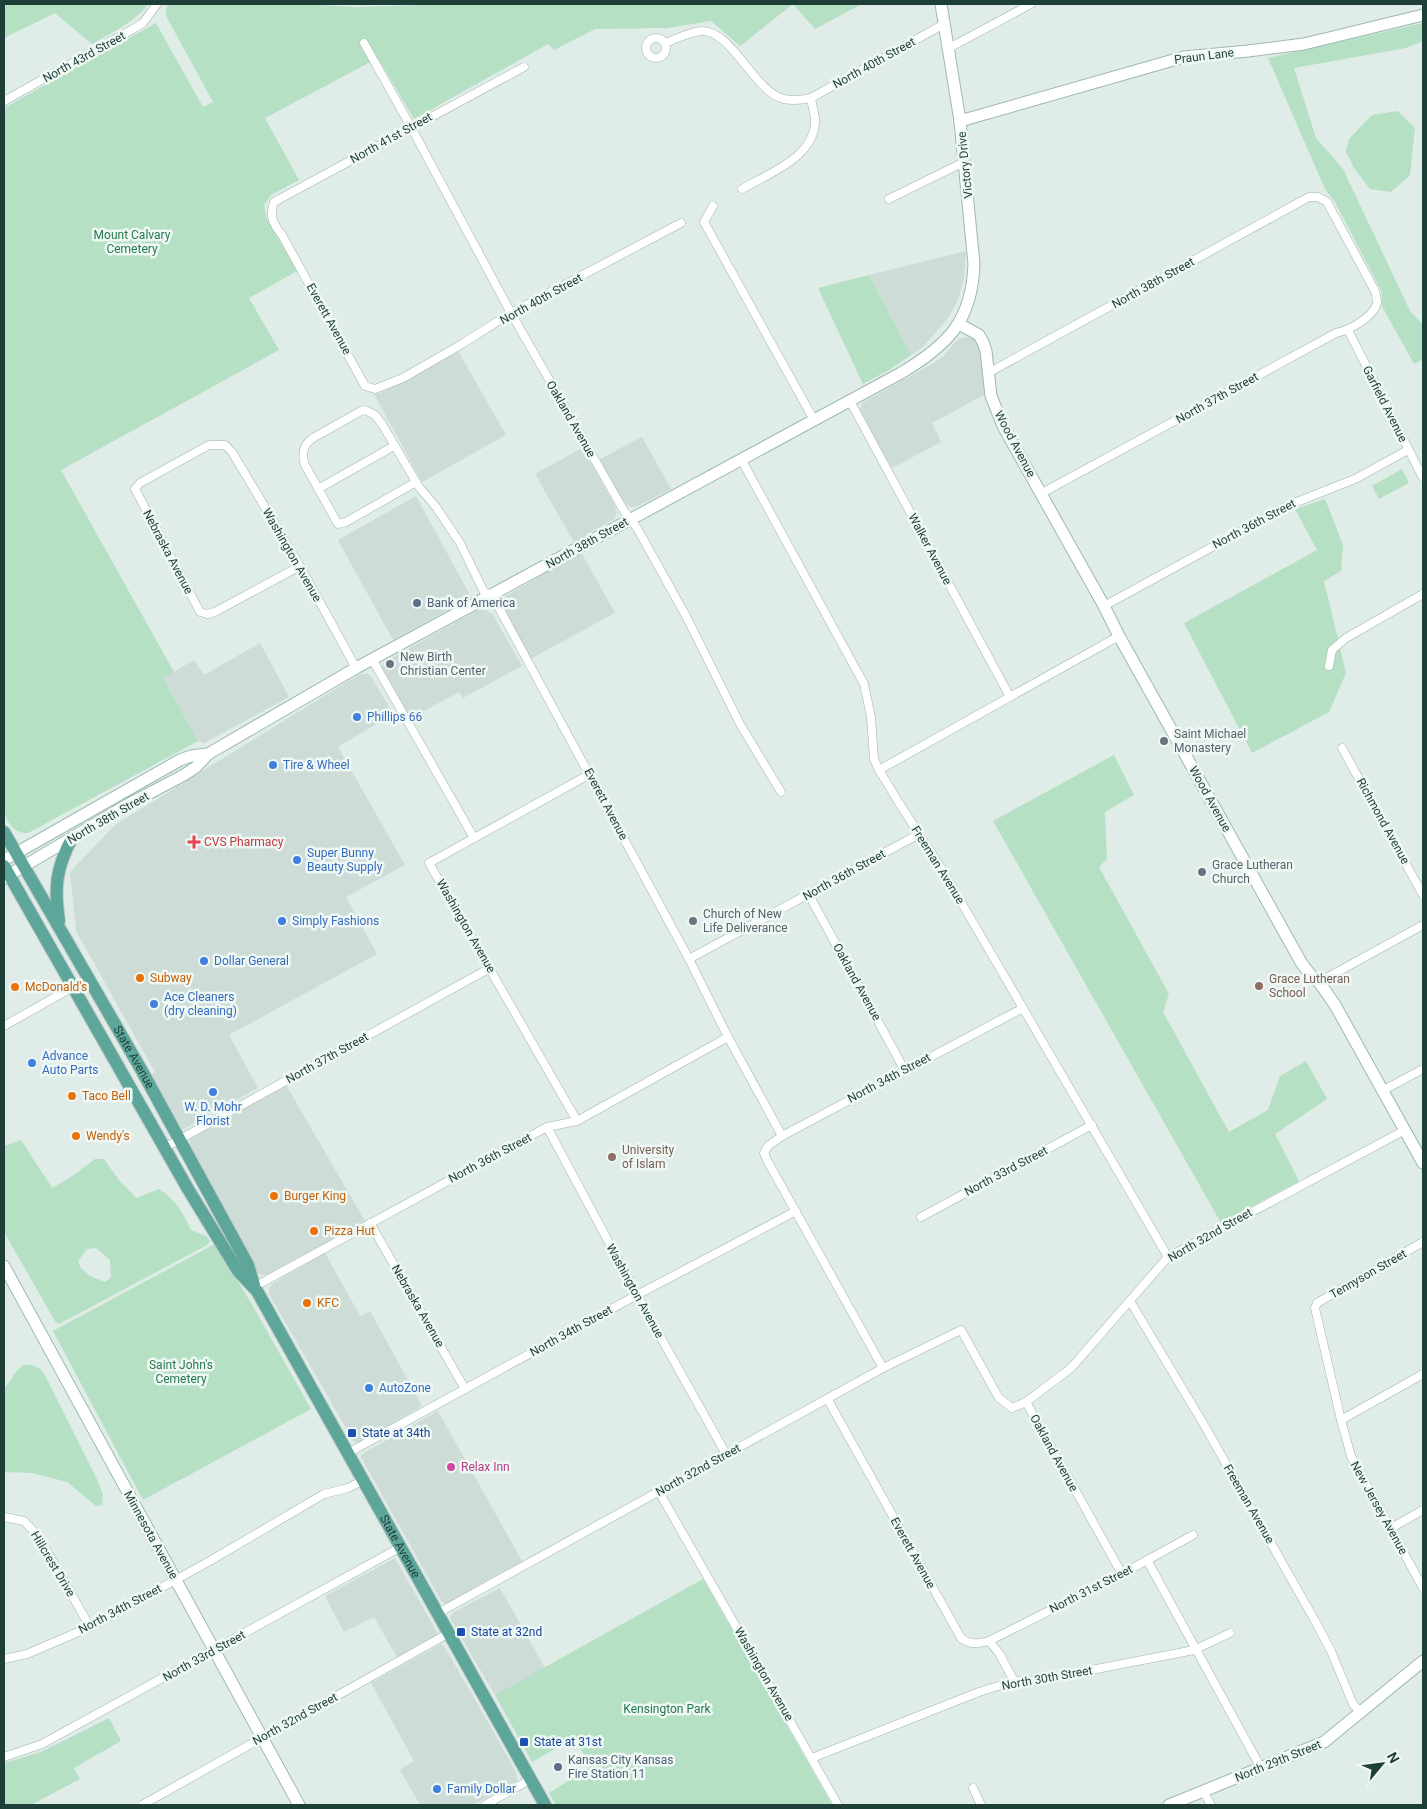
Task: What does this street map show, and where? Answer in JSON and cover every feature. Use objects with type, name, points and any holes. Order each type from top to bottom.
[{"type":"main road","name":"Victory Drive","points":[[941,4],[960,121],[971,224],[974,280],[970,299],[959,324]]},
{"type":"main road","name":"Praun Lane","points":[[960,121],[1184,57],[1304,44],[1423,15]]},
{"type":"main road","name":"Wood Avenue","points":[[959,324],[979,335],[984,342],[991,396],[1000,419],[1104,606],[1118,636],[1302,964],[1313,978],[1319,982],[1336,1005],[1423,1164]]},
{"type":"main road","name":"North 38th Street","points":[[5,873],[24,866],[128,805],[184,775],[196,767],[208,754],[356,668],[921,361],[938,348],[959,324]]},
{"type":"main road","name":"North 38th Street","points":[[4,860],[180,760],[191,756],[208,754]]},
{"type":"main road","name":"State Avenue","points":[[4,832],[89,978],[179,1139],[248,1265],[254,1287],[546,1805]]},
{"type":"main road","points":[[60,928],[56,905],[57,878],[63,854],[72,838]]},
{"type":"main road","name":"State Avenue","points":[[5,873],[73,986],[164,1148],[238,1271],[254,1287]]},
{"type":"main road","name":"Minnesota Avenue","points":[[4,1266],[213,1651],[299,1805]]},
{"type":"main road","name":"North 29th Street","points":[[1168,1805],[1324,1742],[1423,1661]]},
{"type":"street","name":"North 43rd Street","points":[[4,101],[134,29],[143,23],[157,4]]},
{"type":"street","points":[[949,48],[1031,4]]},
{"type":"street","name":"North 40th Street","points":[[811,98],[944,24]]},
{"type":"street","points":[[665,43],[691,33],[703,31],[717,35],[769,91],[782,99],[798,101],[811,98],[815,119],[813,134],[806,149],[795,158],[742,190]]},
{"type":"street","name":"Oakland Avenue","points":[[364,43],[511,313],[686,616],[740,724],[781,792]]},
{"type":"street","name":"North 41st Street","points":[[271,218],[274,202],[524,67]]},
{"type":"street","points":[[888,199],[964,162]]},
{"type":"street","name":"North 38th Street","points":[[988,373],[1309,197],[1318,197]]},
{"type":"street","name":"North 37th Street","points":[[1042,494],[1327,338],[1348,330],[1359,323],[1373,309],[1377,303],[1375,291],[1333,211],[1327,202],[1318,197]]},
{"type":"street","points":[[713,206],[704,222],[814,420]]},
{"type":"street","name":"Everett Avenue","points":[[271,218],[365,386],[376,390],[403,378]]},
{"type":"street","name":"North 40th Street","points":[[403,378],[511,313],[681,223]]},
{"type":"street","name":"Garfield Avenue","points":[[1348,330],[1423,478]]},
{"type":"street","name":"Walker Avenue","points":[[850,401],[1010,697]]},
{"type":"street","name":"Everett Avenue","points":[[416,482],[342,524],[338,524],[302,457],[306,443],[313,438],[364,410],[375,415],[416,482],[436,507],[460,543],[484,592],[492,595],[590,774],[782,1136]]},
{"type":"street","name":"Nebraska Avenue","points":[[225,445],[209,445],[140,483],[134,489],[200,612],[204,614],[215,612],[300,566]]},
{"type":"street","name":"Washington Avenue","points":[[225,445],[232,452],[300,566],[356,668]]},
{"type":"street","points":[[318,489],[394,446]]},
{"type":"street","name":"North 36th Street","points":[[1104,606],[1289,505],[1355,479],[1408,450]]},
{"type":"street","name":"Freeman Avenue","points":[[741,459],[864,684],[871,717],[874,759],[943,871],[1168,1257]]},
{"type":"street","points":[[1329,666],[1332,650],[1346,638],[1423,594]]},
{"type":"street","points":[[880,770],[1118,636]]},
{"type":"street","points":[[372,660],[474,838],[590,774]]},
{"type":"street","name":"Richmond Avenue","points":[[1342,748],[1423,895]]},
{"type":"street","name":"North 36th Street","points":[[689,959],[919,834]]},
{"type":"street","name":"Washington Avenue","points":[[474,838],[429,863],[577,1120]]},
{"type":"street","name":"Oakland Avenue","points":[[809,895],[904,1069]]},
{"type":"street","points":[[1319,982],[1423,924]]},
{"type":"street","name":"North 37th Street","points":[[164,1148],[490,968]]},
{"type":"street","points":[[4,1026],[89,978]]},
{"type":"street","name":"North 34th Street","points":[[348,1453],[637,1294],[796,1211],[764,1153],[768,1146],[782,1136],[904,1069],[1023,1008]]},
{"type":"street","name":"North 36th Street","points":[[254,1287],[546,1127],[577,1120],[728,1037]]},
{"type":"street","points":[[1382,1091],[1423,1069]]},
{"type":"street","name":"North 33rd Street","points":[[921,1217],[1092,1125]]},
{"type":"street","name":"Washington Avenue","points":[[546,1127],[726,1454]]},
{"type":"street","name":"North 32nd Street","points":[[1026,1402],[1071,1368],[1168,1257],[1405,1130]]},
{"type":"street","points":[[796,1211],[883,1368]]},
{"type":"street","name":"Nebraska Avenue","points":[[370,1223],[465,1389]]},
{"type":"street","name":"Tennyson Street","points":[[1315,1308],[1317,1303],[1423,1242]]},
{"type":"street","name":"Freeman Avenue","points":[[1130,1301],[1203,1423],[1314,1619],[1331,1651],[1353,1704],[1360,1712]]},
{"type":"street","name":"New Jersey Avenue","points":[[1315,1308],[1351,1456],[1423,1588]]},
{"type":"street","name":"Oakland Avenue","points":[[960,1330],[998,1398],[1012,1408],[1026,1402],[1122,1574]]},
{"type":"street","name":"North 32nd Street","points":[[438,1614],[883,1368],[960,1330]]},
{"type":"street","points":[[1341,1420],[1423,1374]]},
{"type":"street","name":"Everett Avenue","points":[[828,1400],[960,1638],[967,1643],[978,1644],[989,1641]]},
{"type":"street","name":"North 34th Street","points":[[4,1659],[27,1654],[90,1627],[324,1494],[348,1488],[364,1480]]},
{"type":"street","name":"Washington Avenue","points":[[659,1492],[838,1805]]},
{"type":"street","points":[[1391,1528],[1423,1510]]},
{"type":"street","name":"Hillcrest Drive","points":[[4,1517],[24,1521],[39,1537],[90,1627]]},
{"type":"street","name":"North 31st Street","points":[[989,1641],[1122,1574],[1193,1535]]},
{"type":"street","name":"North 33rd Street","points":[[4,1757],[42,1744],[401,1547]]},
{"type":"street","points":[[1147,1560],[1194,1650],[1261,1768]]},
{"type":"street","name":"North 32nd Street","points":[[142,1805],[449,1633]]},
{"type":"street","name":"North 30th Street","points":[[812,1758],[979,1692],[1014,1681],[1035,1681],[1194,1650],[1230,1633]]},
{"type":"street","points":[[989,1641],[999,1653],[1014,1681]]},
{"type":"street","points":[[484,1805],[531,1779]]},
{"type":"street","points":[[972,1788],[982,1805]]},
{"type":"street","points":[[1203,1791],[1211,1805]]},
{"type":"shaded area","points":[[966,251],[964,279],[958,300],[948,318],[923,347],[911,355],[869,275]]},
{"type":"shaded area","points":[[964,337],[972,338],[978,343],[981,350],[984,395],[932,423],[941,442],[892,468],[862,416],[860,409],[862,403],[934,363],[944,356],[956,341]]},
{"type":"shaded area","points":[[458,351],[506,435],[422,482],[374,394],[381,393]]},
{"type":"shaded area","points":[[642,437],[671,489],[638,506],[631,507],[625,504],[598,460]]},
{"type":"shaded area","points":[[582,448],[614,504],[617,513],[614,519],[574,542],[535,474]]},
{"type":"shaded area","points":[[416,496],[471,597],[393,640],[338,540]]},
{"type":"shaded area","points":[[581,552],[615,613],[530,659],[501,601],[504,597]]},
{"type":"shaded area","points":[[479,609],[486,610],[493,615],[522,666],[463,698],[459,692],[409,718],[381,669],[383,663]]},
{"type":"shaded area","points":[[260,643],[289,697],[204,743],[198,741],[163,678],[194,660],[204,675]]},
{"type":"shaded area","points":[[360,674],[368,674],[372,678],[393,714],[338,747],[405,865],[346,897],[377,954],[229,1035],[258,1088],[182,1129],[153,1079],[152,1074],[155,1072],[76,931],[70,872],[115,825]]},
{"type":"shaded area","points":[[286,1085],[365,1221],[268,1274],[261,1275],[257,1273],[190,1147],[190,1141],[191,1137]]},
{"type":"shaded area","points":[[325,1253],[360,1316],[370,1311],[422,1406],[358,1443],[354,1442],[269,1294],[269,1288],[272,1284]]},
{"type":"shaded area","points":[[438,1411],[522,1561],[446,1604],[442,1602],[361,1457],[362,1454]]},
{"type":"shaded area","points":[[395,1558],[437,1632],[437,1636],[397,1657],[374,1617],[344,1632],[325,1596]]},
{"type":"shaded area","points":[[500,1588],[545,1668],[495,1695],[450,1618],[452,1613]]},
{"type":"shaded area","points":[[441,1644],[444,1646],[516,1772],[517,1781],[473,1805],[420,1805],[400,1770],[414,1761],[371,1683]]},
{"type":"green space","points":[[4,4],[148,4],[130,22],[92,44],[55,13],[4,38]]},
{"type":"green space","name":"Mount Calvary Cemetery","points":[[168,4],[302,4],[354,7],[458,4],[793,4],[740,46],[711,21],[667,28],[595,29],[554,50],[548,44],[414,119],[378,58],[265,118],[299,180],[271,195],[264,205],[267,219],[297,271],[249,298],[279,350],[61,470],[174,672],[163,678],[198,741],[28,833],[23,833],[13,828],[4,813],[4,108],[156,23],[203,107],[213,102],[166,16]]},
{"type":"green space","points":[[793,4],[862,4],[815,29]]},
{"type":"green space","points":[[1423,23],[1423,41],[1406,48],[1294,68],[1316,138],[1343,169],[1410,311],[1423,325],[1423,362],[1422,360],[1414,364],[1382,306],[1382,292],[1335,202],[1325,189],[1268,58]]},
{"type":"green space","points":[[1398,111],[1415,128],[1410,175],[1391,192],[1370,189],[1354,168],[1346,152],[1349,139],[1372,115]]},
{"type":"green space","points":[[869,275],[911,355],[863,384],[818,288]]},
{"type":"green space","points":[[1402,469],[1409,483],[1379,499],[1372,486]]},
{"type":"green space","points":[[1325,499],[1343,545],[1341,571],[1324,581],[1346,673],[1329,712],[1252,753],[1184,623],[1317,550],[1295,509]]},
{"type":"green space","points":[[1114,755],[1134,795],[1105,812],[1107,859],[1099,867],[1169,994],[1163,1012],[1229,1132],[1268,1110],[1280,1076],[1306,1061],[1327,1099],[1275,1134],[1299,1181],[1221,1223],[993,821]]},
{"type":"green space","points":[[21,1140],[52,1188],[71,1177],[95,1159],[104,1159],[118,1179],[136,1198],[159,1189],[170,1197],[178,1207],[191,1230],[206,1236],[210,1241],[207,1245],[59,1324],[55,1321],[4,1232],[4,1146]],"holes":[[[96,1248],[110,1260],[111,1277],[105,1282],[85,1272],[78,1261],[87,1249]]]},
{"type":"green space","name":"Saint John's Cemetery","points":[[215,1244],[311,1409],[143,1500],[53,1331]]},
{"type":"green space","points":[[23,1365],[32,1365],[42,1370],[96,1477],[103,1495],[102,1505],[96,1506],[67,1482],[32,1473],[4,1472],[4,1389]]},
{"type":"green space","name":"Kensington Park","points":[[703,1579],[832,1805],[556,1805],[549,1793],[591,1767],[574,1738],[532,1762],[495,1695]]},
{"type":"green space","points":[[109,1718],[121,1741],[74,1768],[80,1779],[31,1805],[4,1805],[4,1763],[41,1752]]},
{"type":"place","name":"Bank of America","points":[[417,603]]},
{"type":"place","name":"New Birth Christian Center","points":[[390,664]]},
{"type":"place","name":"Phillips 66","points":[[357,717]]},
{"type":"place","name":"Saint Michael Monastery","points":[[1164,741]]},
{"type":"place","name":"Tire & Wheel","points":[[273,765]]},
{"type":"place","name":"CVS Pharmacy","points":[[194,842]]},
{"type":"place","name":"Super Bunny Beauty Supply","points":[[297,860]]},
{"type":"place","name":"Grace Lutheran Church","points":[[1202,872]]},
{"type":"place","name":"Simply Fashions","points":[[282,921]]},
{"type":"place","name":"Church of New Life Deliverance","points":[[693,921]]},
{"type":"place","name":"Dollar General","points":[[204,961]]},
{"type":"place","name":"Subway","points":[[140,978]]},
{"type":"place","name":"Grace Lutheran School","points":[[1259,986]]},
{"type":"place","name":"McDonald's","points":[[15,987]]},
{"type":"place","name":"Ace Cleaners (dry cleaning)","points":[[154,1004]]},
{"type":"place","name":"Advance Auto Parts","points":[[32,1063]]},
{"type":"place","name":"W. D. Mohr Florist","points":[[213,1092]]},
{"type":"place","name":"Taco Bell","points":[[72,1096]]},
{"type":"place","name":"Wendy's","points":[[76,1136]]},
{"type":"place","name":"University of Islam","points":[[612,1157]]},
{"type":"place","name":"Burger King","points":[[274,1196]]},
{"type":"place","name":"Pizza Hut","points":[[314,1231]]},
{"type":"place","name":"KFC","points":[[307,1303]]},
{"type":"place","name":"AutoZone","points":[[369,1388]]},
{"type":"place","name":"State at 34th","points":[[352,1433]]},
{"type":"place","name":"Relax Inn","points":[[451,1467]]},
{"type":"place","name":"State at 32nd","points":[[461,1632]]},
{"type":"place","name":"State at 31st","points":[[524,1742]]},
{"type":"place","name":"Kansas City Kansas Fire Station 11","points":[[558,1767]]},
{"type":"place","name":"Family Dollar","points":[[437,1789]]}]
